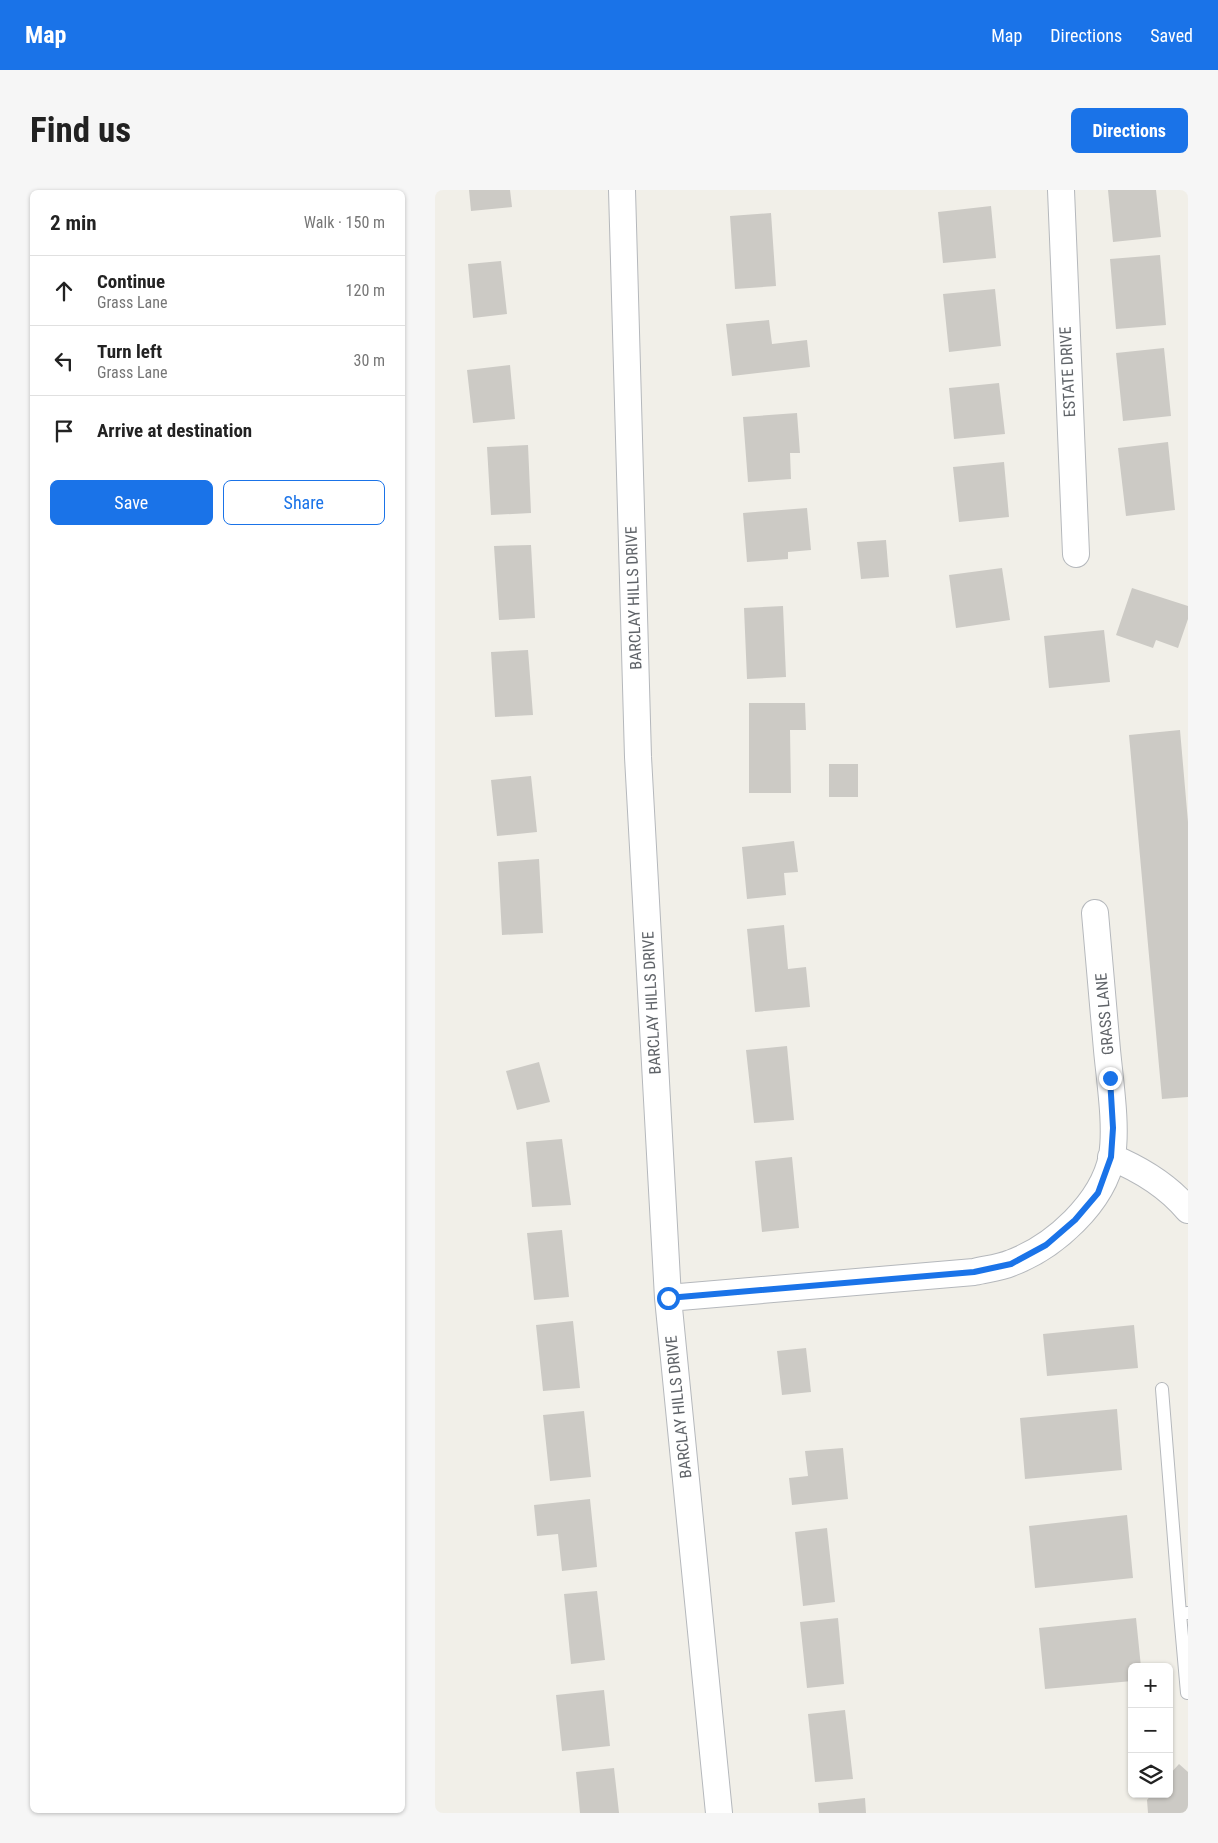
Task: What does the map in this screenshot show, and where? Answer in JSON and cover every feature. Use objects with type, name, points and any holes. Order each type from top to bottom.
[{"type":"street","name":"BARCLAY HILLS DRIVE","points":[[622,190],[638,757],[668,1298],[719,1813]]},
{"type":"street","name":"ESTATE DRIVE","points":[[1061,190],[1076,554]]},
{"type":"street","name":"GRASS LANE","points":[[668,1298],[974,1272],[1011,1264],[1046,1245],[1075,1220],[1098,1193],[1111,1157],[1113,1128],[1095,913]]},
{"type":"street","points":[[1111,1157],[1137,1168],[1173,1194],[1188,1210]]},
{"type":"lane","points":[[1161,1389],[1184,1613],[1187,1693]]},
{"type":"building","points":[[469,190],[510,190],[512,207],[471,211]]},
{"type":"building","points":[[1108,190],[1156,190],[1161,237],[1113,242]]},
{"type":"building","points":[[991,206],[996,258],[943,263],[938,212]]},
{"type":"building","points":[[771,213],[776,286],[735,289],[730,216]]},
{"type":"building","points":[[1160,255],[1166,325],[1116,329],[1110,259]]},
{"type":"building","points":[[501,261],[507,314],[473,318],[468,264]]},
{"type":"building","points":[[995,289],[1001,346],[949,352],[943,294]]},
{"type":"building","points":[[769,320],[772,344],[807,340],[810,367],[732,376],[726,324]]},
{"type":"building","points":[[1164,348],[1171,416],[1123,421],[1116,353]]},
{"type":"building","points":[[510,365],[515,419],[473,423],[467,370]]},
{"type":"building","points":[[999,383],[1005,434],[954,439],[949,388]]},
{"type":"building","points":[[797,413],[800,453],[790,453],[791,479],[748,482],[743,417]]},
{"type":"building","points":[[1168,442],[1175,510],[1126,516],[1118,448]]},
{"type":"building","points":[[528,445],[531,513],[491,515],[487,447]]},
{"type":"building","points":[[1004,462],[1009,517],[959,522],[953,467]]},
{"type":"building","points":[[807,508],[811,550],[788,552],[788,559],[747,562],[743,513]]},
{"type":"building","points":[[886,540],[889,577],[861,579],[857,542]]},
{"type":"building","points":[[531,545],[535,618],[499,620],[494,546]]},
{"type":"building","points":[[1002,568],[1010,620],[956,628],[949,575]]},
{"type":"building","points":[[1132,588],[1188,606],[1188,619],[1178,648],[1156,640],[1153,648],[1116,635]]},
{"type":"building","points":[[783,606],[786,677],[747,679],[744,608]]},
{"type":"building","points":[[1104,630],[1110,682],[1049,688],[1044,636]]},
{"type":"building","points":[[528,650],[533,715],[495,717],[491,652]]},
{"type":"building","points":[[749,703],[805,703],[806,730],[790,730],[791,793],[749,793]]},
{"type":"building","points":[[1180,730],[1188,822],[1188,1097],[1162,1099],[1129,735]]},
{"type":"building","points":[[829,764],[858,764],[858,797],[829,797]]},
{"type":"building","points":[[531,776],[537,832],[497,836],[491,780]]},
{"type":"building","points":[[794,841],[798,872],[784,873],[786,895],[747,899],[742,847]]},
{"type":"building","points":[[539,859],[543,933],[502,935],[498,862]]},
{"type":"building","points":[[784,925],[788,969],[806,967],[810,1007],[755,1012],[747,929]]},
{"type":"building","points":[[787,1046],[794,1120],[754,1123],[746,1050]]},
{"type":"building","points":[[539,1062],[550,1102],[517,1110],[506,1071]]},
{"type":"building","points":[[562,1139],[571,1205],[532,1207],[526,1142]]},
{"type":"building","points":[[792,1157],[799,1228],[762,1232],[755,1161]]},
{"type":"building","points":[[562,1230],[569,1297],[534,1300],[527,1233]]},
{"type":"building","points":[[573,1321],[580,1388],[543,1391],[536,1325]]},
{"type":"building","points":[[1134,1325],[1138,1368],[1047,1376],[1043,1334]]},
{"type":"building","points":[[806,1348],[811,1392],[782,1395],[777,1351]]},
{"type":"building","points":[[1117,1409],[1122,1470],[1025,1479],[1020,1418]]},
{"type":"building","points":[[584,1411],[591,1477],[550,1481],[543,1415]]},
{"type":"building","points":[[843,1448],[848,1499],[792,1505],[789,1478],[808,1476],[805,1451]]},
{"type":"building","points":[[590,1499],[597,1567],[562,1571],[558,1534],[537,1536],[534,1505]]},
{"type":"building","points":[[1127,1515],[1133,1578],[1035,1588],[1029,1526]]},
{"type":"building","points":[[827,1528],[835,1602],[803,1606],[795,1532]]},
{"type":"building","points":[[597,1591],[605,1660],[571,1664],[564,1594]]},
{"type":"building","points":[[838,1618],[844,1684],[807,1688],[800,1622]]},
{"type":"building","points":[[1136,1618],[1141,1663],[1128,1663],[1128,1681],[1045,1689],[1039,1628]]},
{"type":"building","points":[[604,1690],[610,1746],[562,1751],[556,1695]]},
{"type":"building","points":[[845,1710],[853,1779],[815,1782],[808,1714]]},
{"type":"building","points":[[1179,1764],[1188,1772],[1188,1813],[1148,1813],[1147,1800],[1149,1798],[1173,1798],[1173,1771]]},
{"type":"building","points":[[614,1768],[619,1813],[580,1813],[576,1772]]},
{"type":"building","points":[[865,1798],[866,1813],[819,1813],[818,1803]]},
{"type":"route","points":[[668,1298],[974,1272],[1011,1264],[1046,1245],[1075,1220],[1098,1193],[1111,1157],[1113,1128],[1110,1078]]}]
